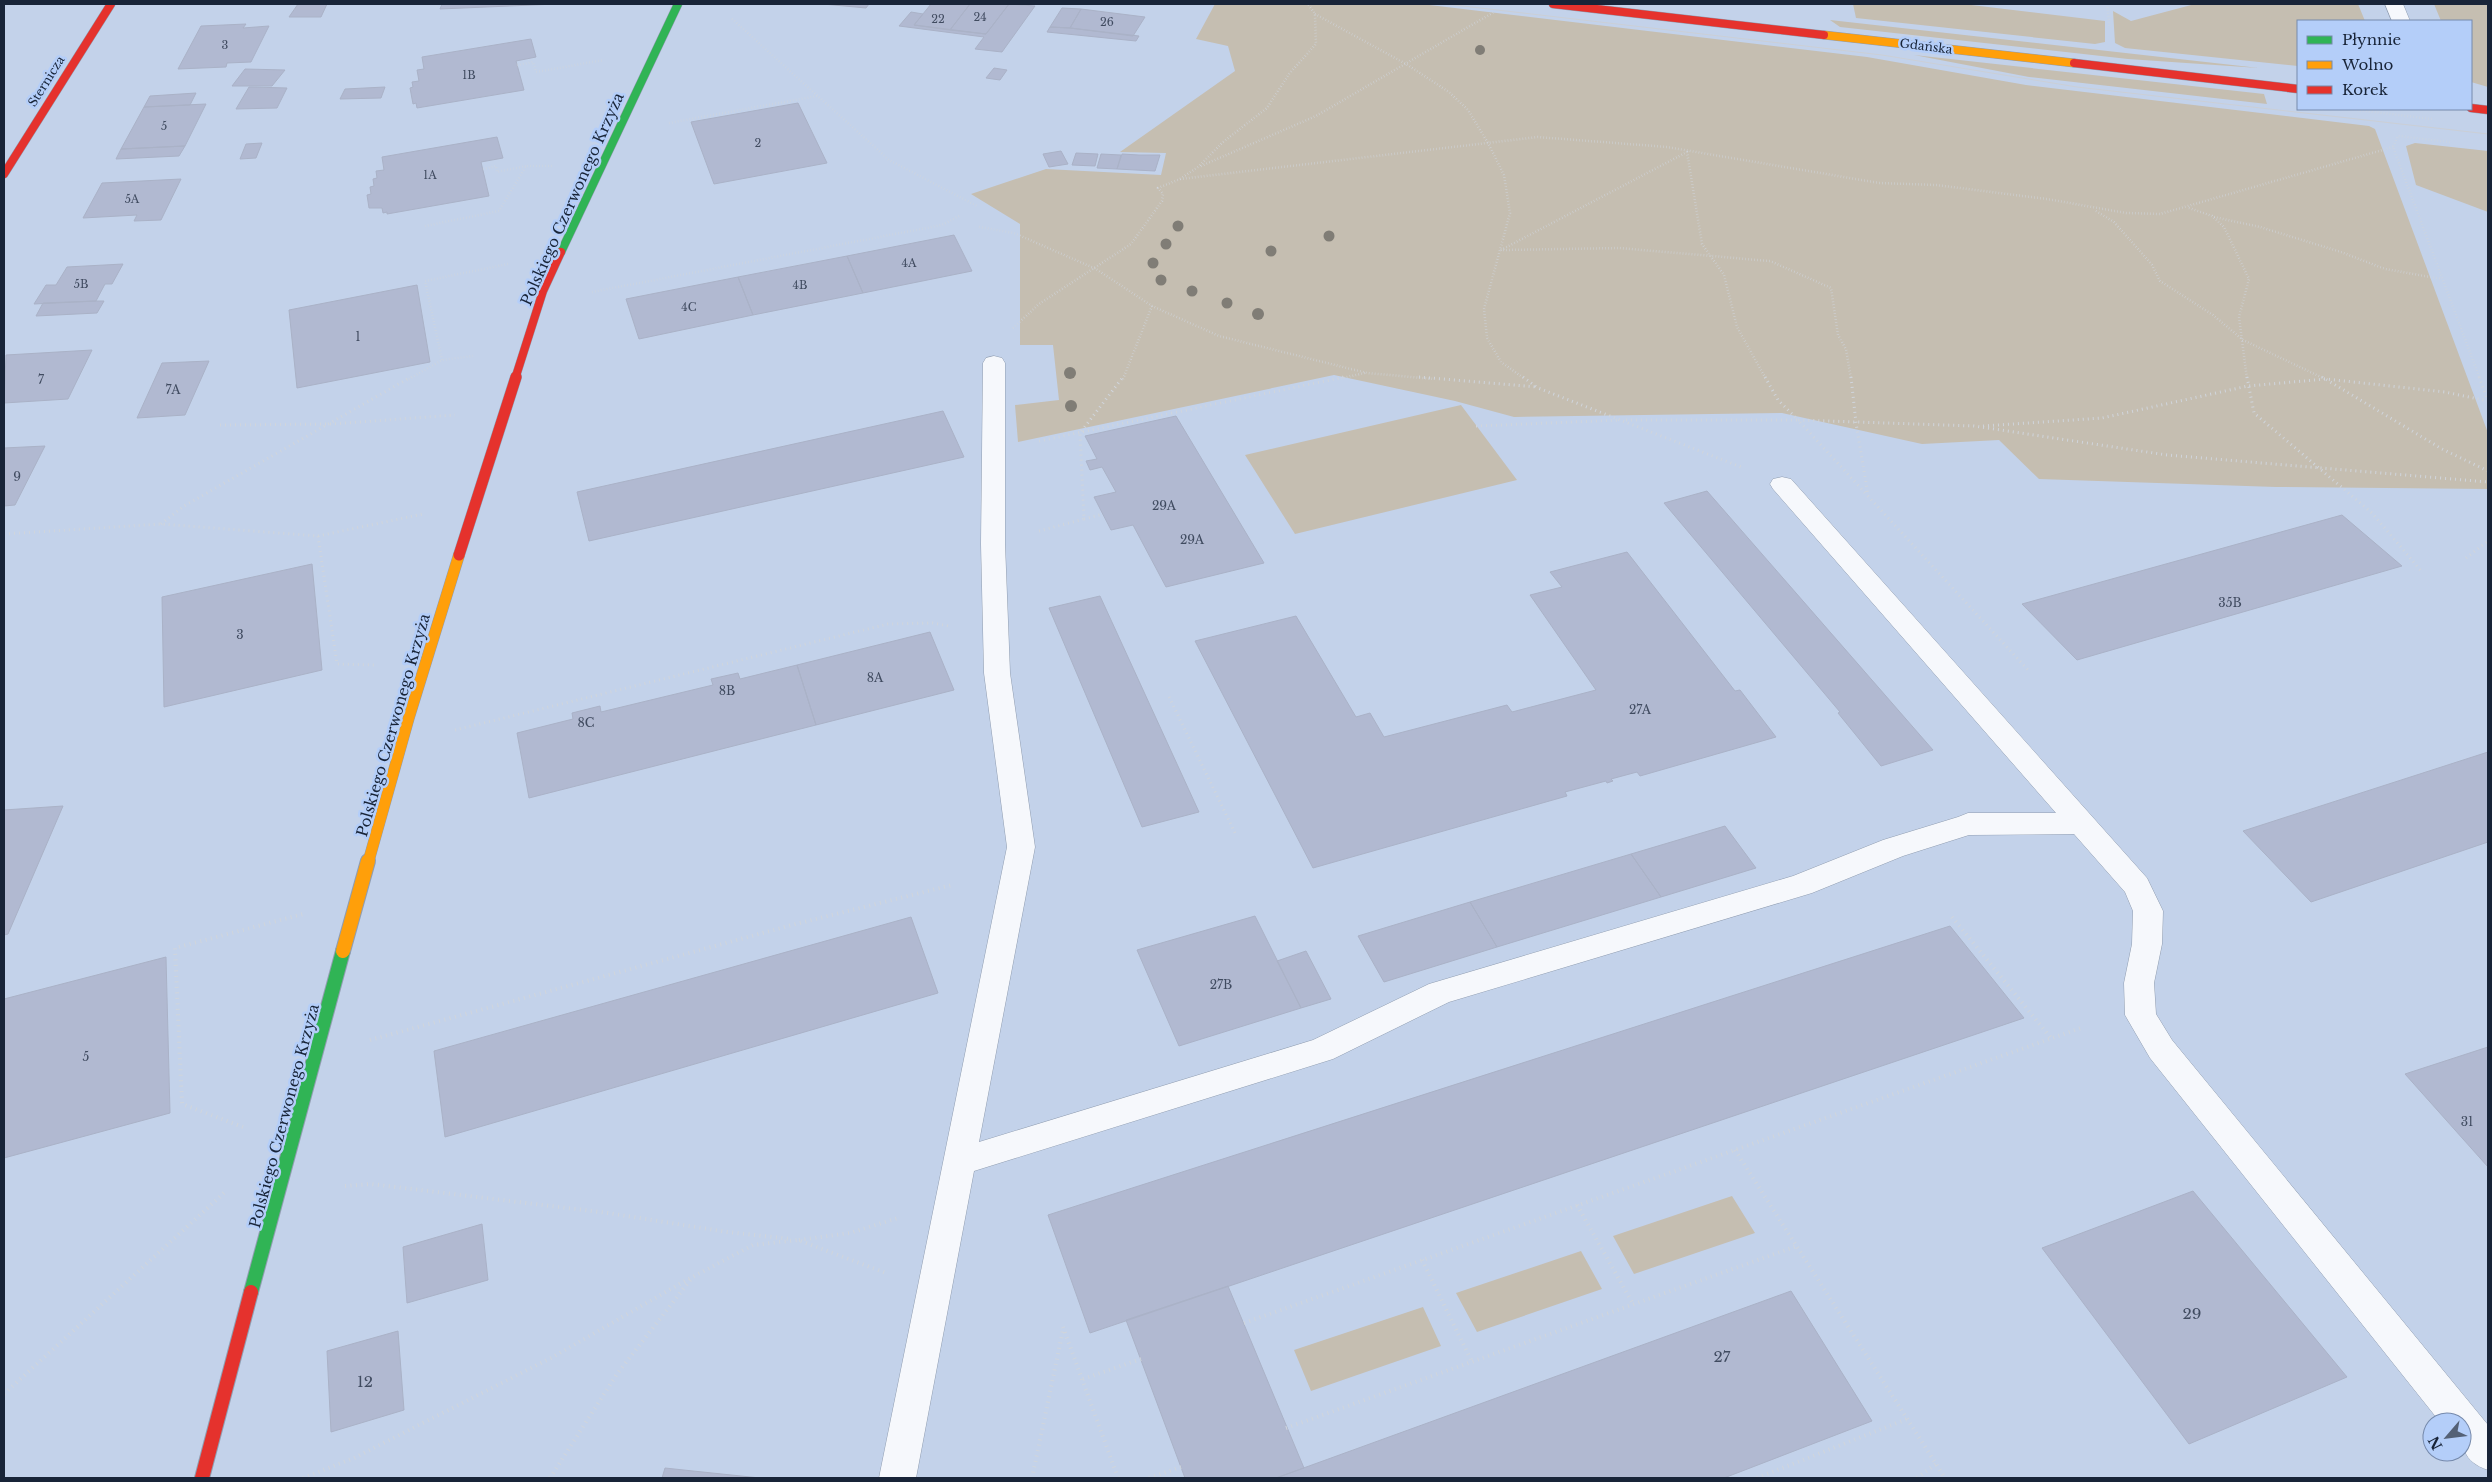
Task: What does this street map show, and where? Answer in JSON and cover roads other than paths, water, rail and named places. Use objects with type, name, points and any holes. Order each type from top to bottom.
[{"type":"street","name":"Sternicza","points":[[4,174],[111,4]]},
{"type":"street","name":"Polskiego Czerwonego Krzyża","points":[[202,1478],[324,1018],[410,717],[498,428],[543,291],[678,4]]},
{"type":"street","name":"Gdańska","points":[[1553,4],[2297,89]]},
{"type":"street","points":[[2394,4],[2401,20]]},
{"type":"street","points":[[2472,108],[2488,110]]},
{"type":"street","points":[[897,1478],[1022,847],[997,673],[993,544],[994,363]]},
{"type":"street","points":[[1782,484],[2137,886],[2148,912],[2147,944],[2139,983],[2141,1015],[2161,1048],[2488,1453]]},
{"type":"street","points":[[959,1162],[1322,1050],[1440,993],[1802,885],[1893,848],[1968,824],[2083,823]]},
{"type":"tram line","points":[[1446,4],[1882,55],[2077,87],[2488,134]]}]
